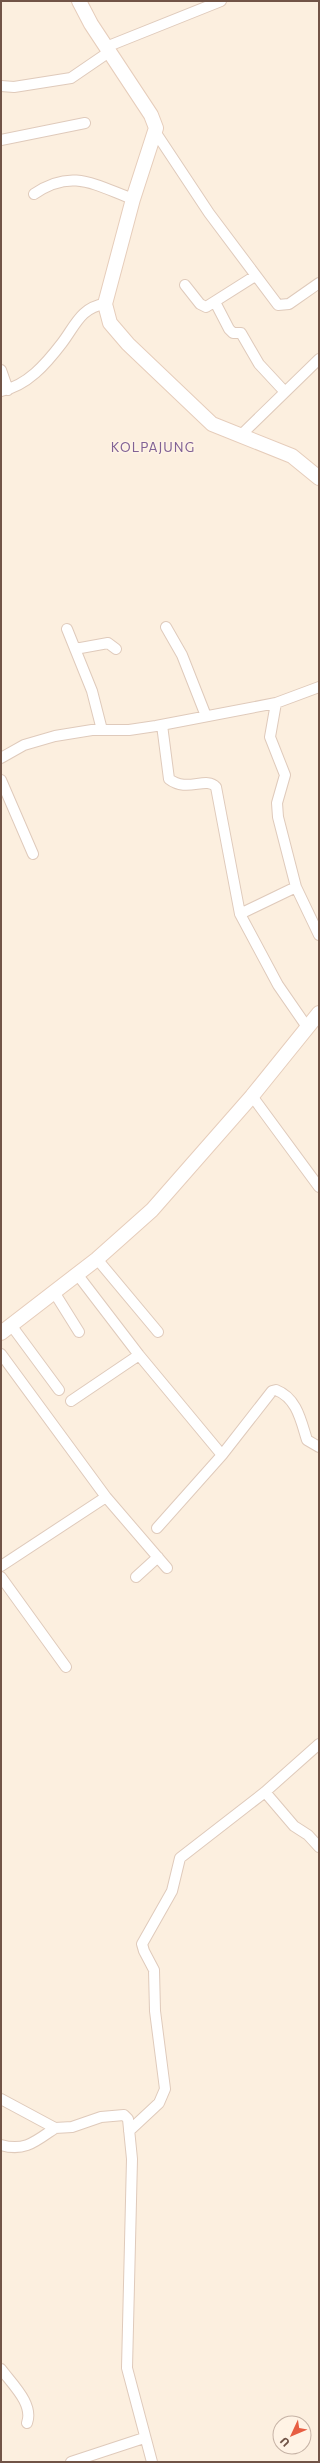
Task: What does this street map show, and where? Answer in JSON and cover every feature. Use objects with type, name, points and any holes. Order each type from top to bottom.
[{"type":"street","points":[[78,1],[107,49],[151,116],[156,133],[209,213],[272,299],[278,305],[283,306],[319,283]]},
{"type":"street","points":[[1,86],[14,86],[71,78],[107,49],[220,1]]},
{"type":"street","points":[[1,140],[85,123]]},
{"type":"street","points":[[156,133],[133,199],[105,304],[106,314],[115,331],[184,399],[212,424],[292,456],[319,478]]},
{"type":"street","points":[[34,194],[56,182],[66,180],[90,183],[133,199]]},
{"type":"street","points":[[185,285],[202,307],[215,302],[255,276]]},
{"type":"street","points":[[215,302],[229,330],[233,333],[241,333],[259,364],[285,392]]},
{"type":"street","points":[[1,370],[5,390],[25,383],[63,343],[80,316],[91,308],[105,304]]},
{"type":"street","points":[[241,435],[319,359]]},
{"type":"street","points":[[166,627],[182,655],[206,716]]},
{"type":"street","points":[[67,629],[92,691],[102,730]]},
{"type":"street","points":[[75,649],[108,643],[116,649]]},
{"type":"street","points":[[1,758],[24,745],[43,738],[102,730],[142,729],[276,703],[319,687]]},
{"type":"street","points":[[276,703],[270,738],[285,775],[277,810],[296,887],[319,935]]},
{"type":"street","points":[[162,725],[169,779],[176,784],[183,786],[208,783],[216,787],[240,914],[278,985],[308,1027]]},
{"type":"street","points":[[1,780],[33,854]]},
{"type":"street","points":[[240,914],[296,887]]},
{"type":"street","points":[[59,1390],[6,1329],[126,1235],[166,1196],[252,1096],[319,1013]]},
{"type":"street","points":[[252,1096],[319,1186]]},
{"type":"street","points":[[97,1259],[158,1332]]},
{"type":"street","points":[[78,1274],[139,1355],[222,1455]]},
{"type":"street","points":[[54,1292],[79,1332]]},
{"type":"street","points":[[1,1354],[106,1497],[167,1568]]},
{"type":"street","points":[[70,1401],[139,1355]]},
{"type":"street","points":[[157,1528],[222,1455],[268,1394],[276,1390],[290,1399],[298,1410],[307,1440],[319,1447]]},
{"type":"street","points":[[1,1566],[106,1497]]},
{"type":"street","points":[[136,1577],[158,1557]]},
{"type":"street","points":[[1,1577],[66,1667]]},
{"type":"street","points":[[129,2131],[159,2103],[165,2089],[155,2011],[154,1970],[142,1944],[172,1891],[180,1858],[265,1792],[319,1744]]},
{"type":"street","points":[[265,1792],[294,1826],[308,1834],[319,1847]]},
{"type":"street","points":[[1,2100],[55,2128]]},
{"type":"street","points":[[1,2146],[14,2149],[23,2148],[55,2128],[72,2127],[101,2117],[124,2115],[128,2119],[132,2159],[127,2368],[144,2438],[152,2462]]},
{"type":"street","points":[[1,2369],[25,2401],[28,2408],[27,2423]]},
{"type":"street","points":[[71,2462],[144,2438]]},
{"type":"district","name":"KOLPAJUNG","points":[[153,447]]}]
